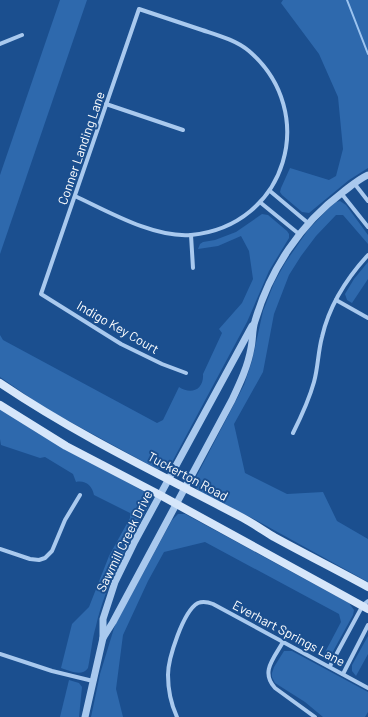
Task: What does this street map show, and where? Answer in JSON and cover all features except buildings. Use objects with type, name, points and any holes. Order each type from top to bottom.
[{"type":"main road","name":"Tuckerton Road","points":[[0,383],[29,403],[66,425],[245,519],[273,537],[368,587]]},
{"type":"main road","points":[[0,405],[66,446],[366,605]]},
{"type":"street","name":"Conner Landing Lane","points":[[41,294],[139,9],[232,41],[247,49],[262,63],[274,80],[282,99],[287,119],[287,139],[284,159],[270,191]]},
{"type":"street","points":[[0,44],[22,36]]},
{"type":"street","points":[[106,104],[183,130]]},
{"type":"street","points":[[254,323],[264,291],[285,253],[299,234],[308,223],[341,193],[368,174]]},
{"type":"street","points":[[354,183],[368,201]]},
{"type":"street","points":[[75,196],[156,232],[175,235],[191,235],[208,233],[225,227],[240,219],[260,203],[270,191],[308,223]]},
{"type":"street","points":[[341,193],[368,227]]},
{"type":"street","points":[[260,203],[299,234]]},
{"type":"street","points":[[191,235],[193,268]]},
{"type":"street","points":[[293,433],[308,401],[322,337],[336,300],[346,282],[368,255]]},
{"type":"street","name":"Indigo Key Court","points":[[41,294],[122,344],[162,364],[186,373]]},
{"type":"street","points":[[336,300],[368,318]]},
{"type":"street","name":"Sawmill Creek Drive","points":[[85,717],[103,638],[103,619],[115,582],[168,479],[254,323]]},
{"type":"street","name":"Sawmill Creek Drive","points":[[103,638],[222,419],[240,382],[251,349],[254,323]]},
{"type":"street","points":[[0,549],[30,559],[39,560],[45,558],[52,551],[65,520],[80,495]]},
{"type":"street","name":"Everhart Springs Lane","points":[[177,717],[171,703],[168,675],[173,647],[192,608],[199,603],[206,602],[213,604],[330,666],[368,688]]},
{"type":"street","points":[[330,666],[366,605]]},
{"type":"street","points":[[342,674],[368,625]]},
{"type":"street","points":[[283,642],[269,666],[267,674],[269,682],[315,717]]},
{"type":"street","points":[[0,654],[52,671],[93,681]]},
{"type":"shaded area","points":[[60,0],[87,0],[0,254],[0,175]]},
{"type":"shaded area","points":[[283,0],[368,0],[368,168],[349,180],[309,213],[302,212],[282,195],[280,192],[281,188],[290,168],[329,180],[336,176],[343,149],[338,97],[319,54],[281,3]]},
{"type":"shaded area","points":[[340,201],[346,205],[368,235],[368,244],[343,215],[336,215],[316,236],[301,256],[289,275],[274,314],[263,372],[234,424],[245,473],[287,494],[323,492],[337,521],[368,539],[368,582],[252,518],[201,493],[196,488],[194,481],[244,385],[252,361],[263,311],[274,283],[285,263],[308,230],[329,208],[336,202]]},
{"type":"shaded area","points":[[262,214],[268,215],[287,231],[289,238],[269,271],[247,322],[171,464],[166,468],[157,469],[65,419],[42,406],[0,377],[0,335],[3,340],[157,423],[163,420],[179,387],[192,391],[196,390],[201,384],[203,374],[222,333],[219,329],[242,303],[253,279],[249,251],[241,236],[218,246],[198,249],[200,244],[236,232]]},
{"type":"shaded area","points":[[368,262],[368,279],[352,303],[347,300],[345,294],[354,279]]},
{"type":"shaded area","points":[[0,409],[39,434],[145,492],[150,500],[149,506],[126,549],[106,594],[100,610],[88,668],[83,672],[72,672],[61,668],[72,624],[89,607],[109,556],[130,518],[130,513],[94,495],[92,488],[88,484],[76,482],[73,474],[45,457],[40,458],[1,445]]},
{"type":"shaded area","points":[[178,514],[185,514],[349,603],[354,610],[353,615],[331,655],[322,658],[341,622],[339,614],[205,542],[164,552],[148,581],[123,635],[116,689],[123,717],[91,717],[100,674],[115,625],[172,520]]},
{"type":"shaded area","points":[[368,636],[368,654],[356,676],[352,671],[352,665]]},
{"type":"shaded area","points":[[284,651],[292,651],[368,692],[368,712],[365,717],[323,717],[305,702],[275,683],[272,673]]},
{"type":"shaded area","points":[[69,680],[79,683],[82,687],[79,717],[60,717]]},
{"type":"waterway","points":[[347,0],[368,54]]}]
